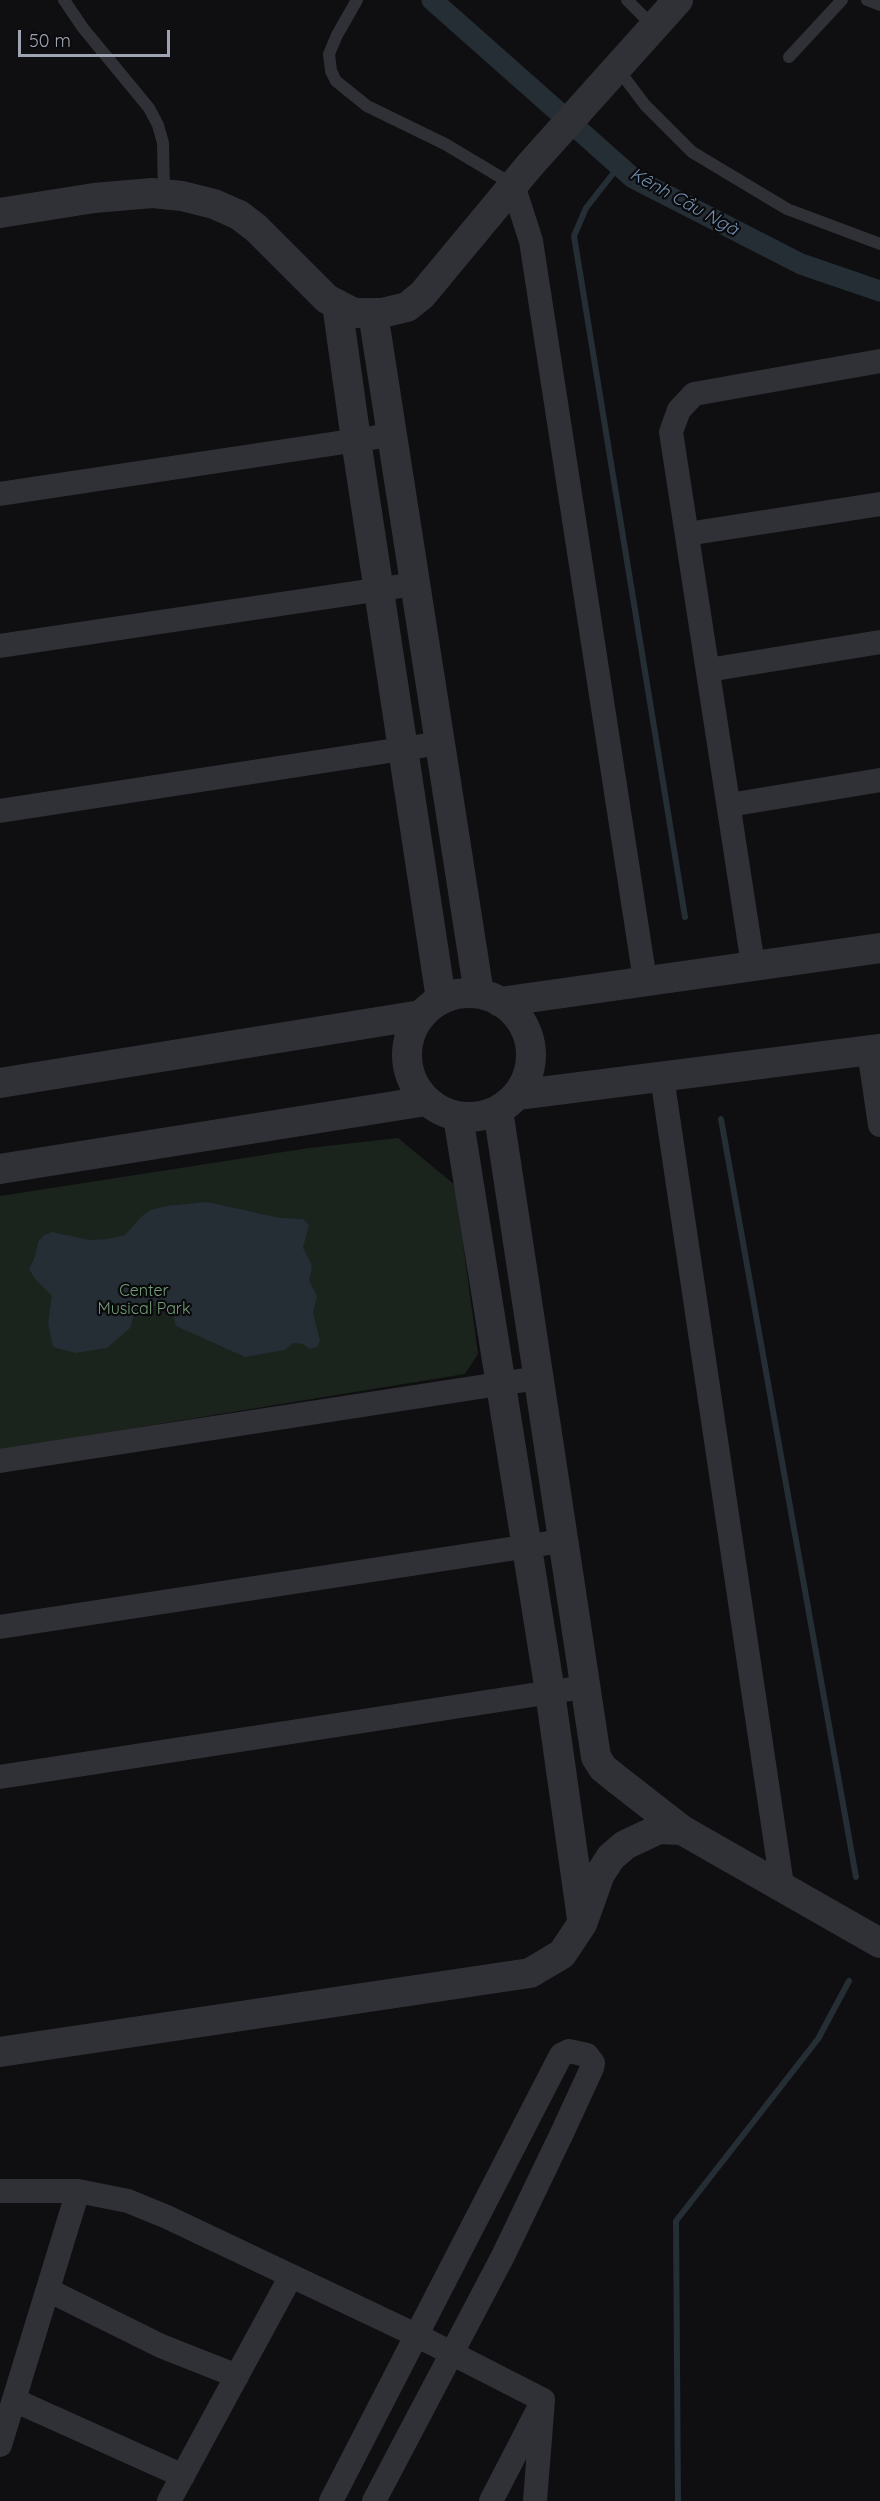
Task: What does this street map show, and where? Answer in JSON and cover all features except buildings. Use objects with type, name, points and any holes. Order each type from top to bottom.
[{"type":"street","points":[[0,213],[94,198],[152,193],[182,196],[214,204],[239,215],[256,228],[327,298],[354,313],[382,313],[407,307],[422,295],[522,175],[678,0]]},
{"type":"street","points":[[522,175],[645,980]]},
{"type":"street","points":[[338,304],[356,440],[405,749],[431,1007]]},
{"type":"street","points":[[373,313],[441,743],[490,998]]},
{"type":"street","points":[[753,965],[671,432],[679,410],[694,394],[880,361]]},
{"type":"street","points":[[0,494],[391,435]]},
{"type":"street","points":[[687,534],[880,504]]},
{"type":"street","points":[[0,646],[415,584]]},
{"type":"street","points":[[708,670],[880,642]]},
{"type":"street","points":[[0,811],[441,743]]},
{"type":"street","points":[[729,805],[880,780]]},
{"type":"street","points":[[490,998],[645,980],[880,948]]},
{"type":"street","points":[[0,1083],[431,1007],[466,992],[507,1005],[521,1020],[529,1039],[531,1059],[527,1078],[507,1102],[483,1116],[458,1116],[443,1112],[426,1101],[414,1085],[407,1065],[407,1044],[414,1024],[431,1007]]},
{"type":"street","points":[[507,1102],[662,1077],[874,1050],[880,1125]]},
{"type":"street","points":[[662,1077],[782,1885]]},
{"type":"street","points":[[0,1169],[426,1101]]},
{"type":"street","points":[[507,1102],[538,1378],[596,1756],[603,1768],[682,1830],[880,1943]]},
{"type":"street","points":[[458,1116],[550,1692],[582,1924]]},
{"type":"street","points":[[0,1461],[538,1378]]},
{"type":"street","points":[[0,1627],[562,1540]]},
{"type":"street","points":[[0,1777],[584,1687]]},
{"type":"street","points":[[0,2052],[530,1973],[562,1954],[582,1924],[600,1874],[611,1857],[625,1845],[659,1829],[682,1830]]},
{"type":"street","points":[[331,2501],[561,2055],[569,2051],[587,2055],[593,2063],[592,2068],[568,2121],[503,2256],[374,2501]]},
{"type":"street","points":[[0,2191],[78,2191],[128,2201],[417,2336],[543,2400]]},
{"type":"street","points":[[0,2445],[78,2191]]},
{"type":"street","points":[[169,2501],[291,2276]]},
{"type":"street","points":[[48,2290],[161,2346],[237,2376]]},
{"type":"street","points":[[14,2400],[183,2476]]},
{"type":"street","points":[[490,2501],[543,2400]]},
{"type":"street","points":[[535,2501],[543,2400]]},
{"type":"lane","points":[[64,0],[149,108],[158,125],[163,143],[164,194]]},
{"type":"lane","points":[[357,0],[329,54],[331,71],[336,81],[367,106],[445,144],[522,175]]},
{"type":"lane","points":[[627,0],[654,27]]},
{"type":"lane","points":[[789,57],[842,0]]},
{"type":"lane","points":[[867,0],[880,5]]},
{"type":"lane","points":[[618,68],[645,105],[692,152],[787,209],[880,244]]},
{"type":"green space","name":"Center Musical Park","points":[[398,1138],[455,1185],[478,1354],[465,1374],[0,1450],[0,1196],[309,1148]]},
{"type":"shaded area","points":[[207,1202],[280,1218],[303,1219],[309,1225],[303,1248],[311,1263],[312,1270],[309,1280],[317,1296],[313,1313],[320,1341],[317,1347],[310,1349],[303,1344],[293,1343],[285,1350],[245,1357],[176,1326],[172,1311],[159,1306],[143,1306],[135,1312],[130,1328],[107,1348],[75,1353],[53,1347],[48,1323],[52,1296],[35,1279],[29,1269],[35,1257],[38,1242],[44,1235],[52,1232],[89,1240],[108,1239],[125,1235],[142,1216],[151,1210],[166,1206]]},
{"type":"waterway","name":"Kênh Cầu Ngà","points":[[432,0],[633,178],[801,264],[880,291]]},
{"type":"waterway","points":[[619,166],[586,208],[574,236],[685,917]]},
{"type":"waterway","points":[[721,1119],[856,1877]]},
{"type":"waterway","points":[[678,2501],[676,2221],[818,2039],[849,1981]]}]
